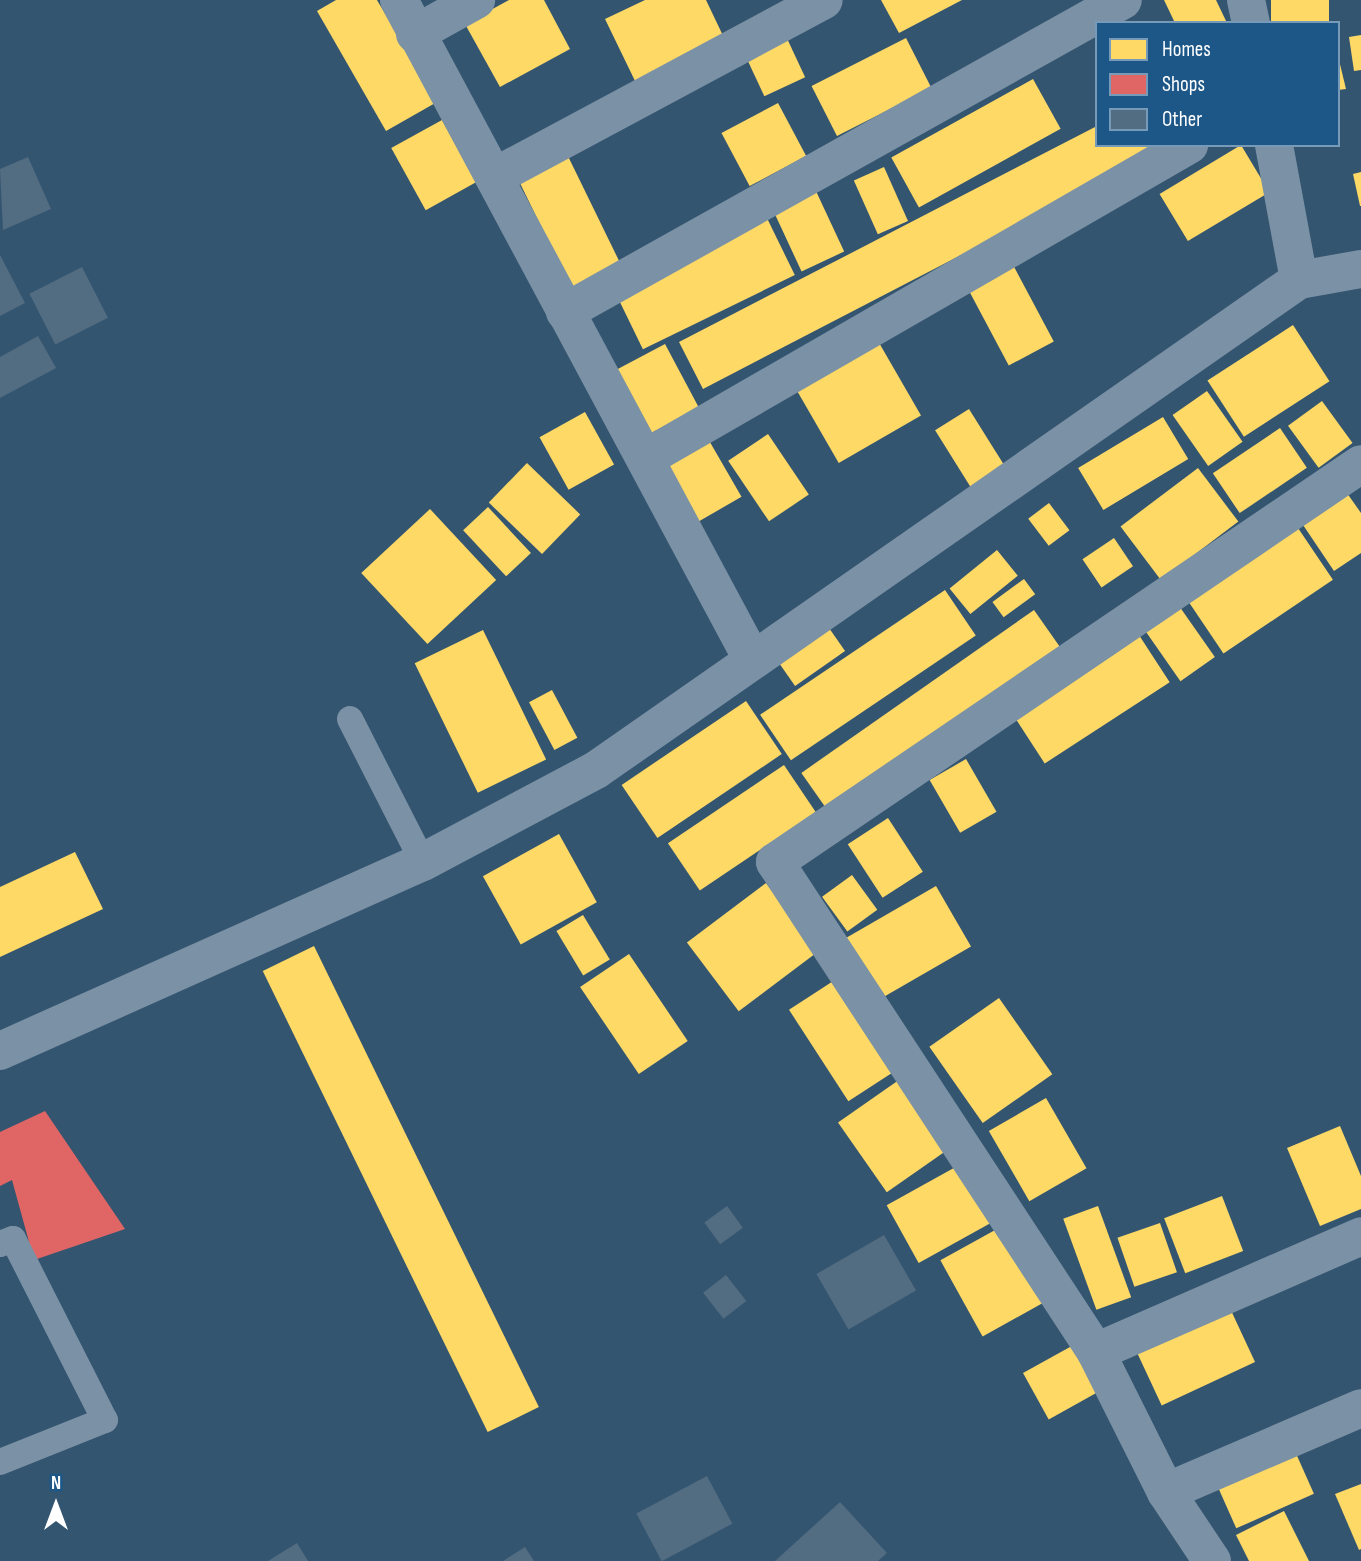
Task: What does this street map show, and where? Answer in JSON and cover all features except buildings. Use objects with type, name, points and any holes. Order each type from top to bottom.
[{"type":"street","points":[[399,0],[752,659]]},
{"type":"street","points":[[415,34],[476,0]]},
{"type":"street","points":[[494,177],[824,0]]},
{"type":"street","points":[[565,312],[1123,0]]},
{"type":"street","points":[[1247,0],[1251,21]]},
{"type":"street","points":[[646,458],[1186,147]]},
{"type":"street","points":[[1274,147],[1299,280]]},
{"type":"street","points":[[0,1051],[423,862],[596,770],[1299,280],[1361,269]]},
{"type":"street","points":[[1212,1561],[1166,1492],[1096,1352],[775,862],[1361,464]]},
{"type":"street","points":[[1096,1352],[1361,1236]]},
{"type":"street","points":[[1166,1492],[1361,1408]]},
{"type":"lane","points":[[350,719],[423,862]]},
{"type":"lane","points":[[0,1244],[13,1239],[105,1420],[0,1462]]}]
